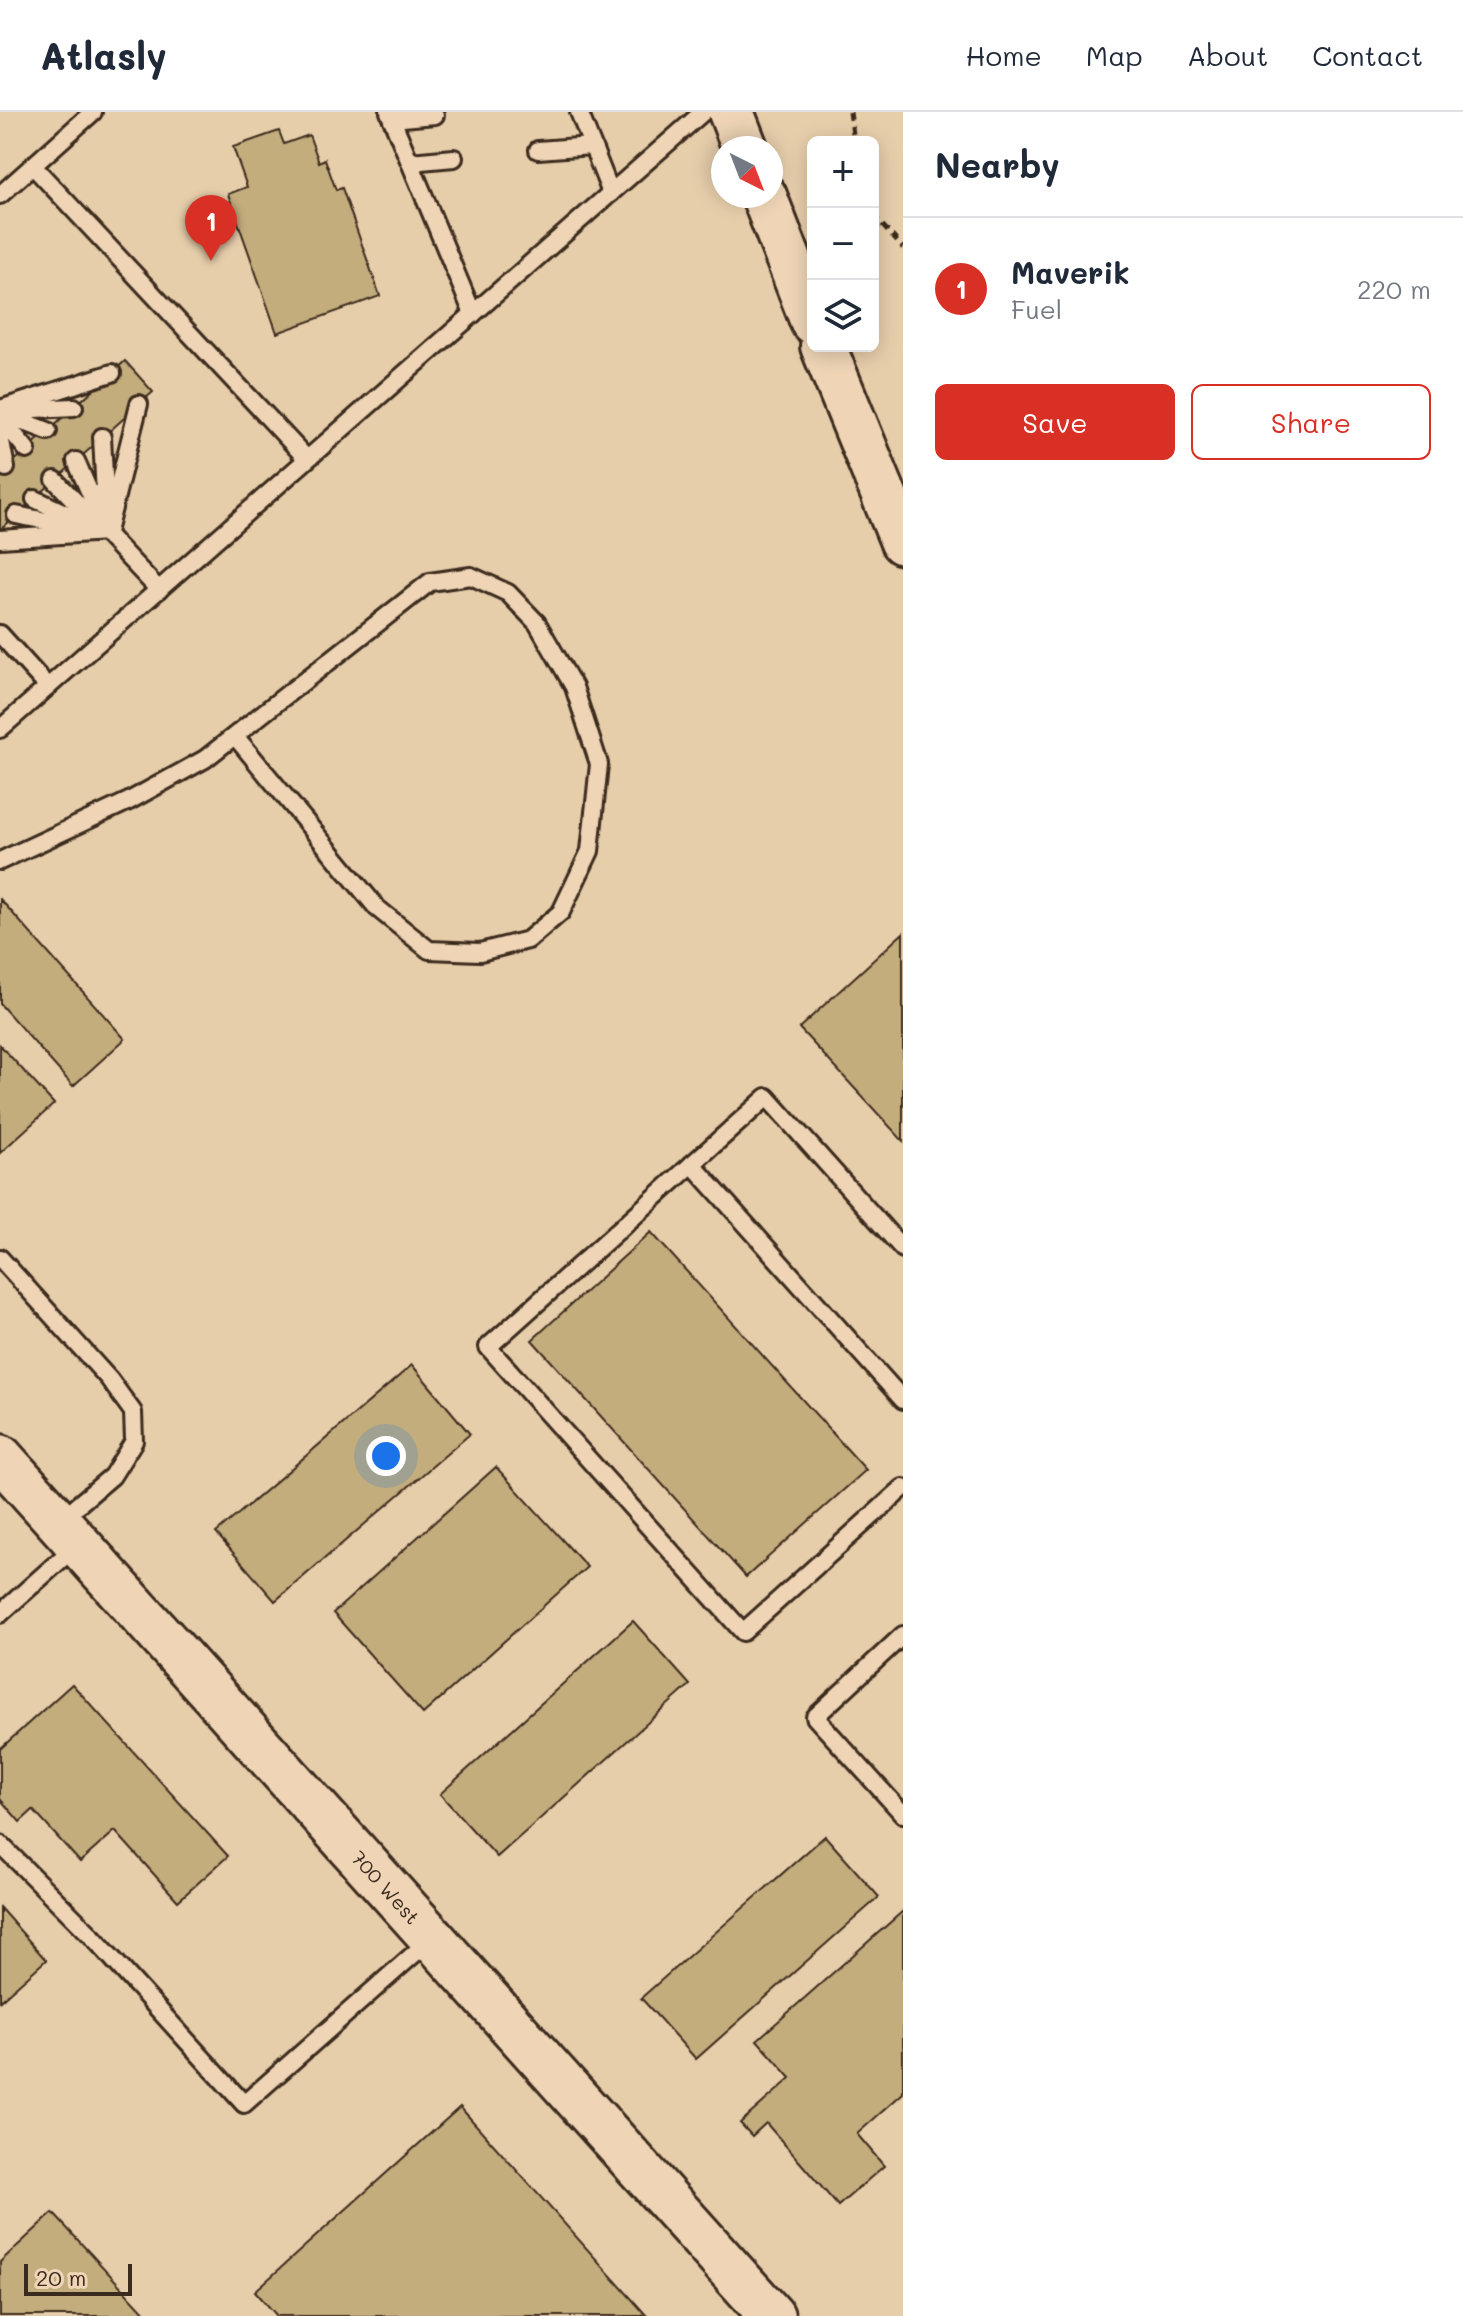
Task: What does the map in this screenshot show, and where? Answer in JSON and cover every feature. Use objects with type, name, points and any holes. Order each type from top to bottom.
[{"type":"street","points":[[731,112],[740,136]]},
{"type":"street","points":[[769,208],[807,307]]},
{"type":"street","points":[[826,352],[899,519]]},
{"type":"street","name":"700 West","points":[[0,1457],[772,2316]]},
{"type":"lane","points":[[0,195],[93,112]]},
{"type":"lane","points":[[579,112],[611,193]]},
{"type":"lane","points":[[0,729],[703,112]]},
{"type":"lane","points":[[435,115],[390,115],[473,314]]},
{"type":"lane","points":[[538,150],[592,146]]},
{"type":"lane","points":[[410,162],[454,158]]},
{"type":"lane","points":[[33,166],[307,459]]},
{"type":"lane","points":[[0,411],[112,373]]},
{"type":"lane","points":[[0,411],[95,388]]},
{"type":"lane","points":[[107,532],[139,404]]},
{"type":"lane","points":[[0,411],[74,407]]},
{"type":"lane","points":[[0,411],[48,431]]},
{"type":"lane","points":[[0,411],[27,450]]},
{"type":"lane","points":[[107,532],[123,418]]},
{"type":"lane","points":[[0,436],[6,468]]},
{"type":"lane","points":[[102,437],[107,532]]},
{"type":"lane","points":[[76,461],[107,532]]},
{"type":"lane","points":[[55,480],[159,590]]},
{"type":"lane","points":[[35,499],[107,532]]},
{"type":"lane","points":[[16,515],[107,532]]},
{"type":"lane","points":[[0,539],[107,532]]},
{"type":"lane","points":[[0,861],[129,801],[205,759],[430,582],[471,576],[508,593],[537,623],[574,687],[599,764],[590,851],[561,912],[528,940],[480,952],[429,950],[377,908],[235,736]]},
{"type":"lane","points":[[0,634],[48,687]]},
{"type":"lane","points":[[903,1249],[767,1097],[488,1347],[743,1632],[903,1488]]},
{"type":"lane","points":[[692,1164],[903,1400]]},
{"type":"lane","points":[[0,1258],[109,1379],[133,1412],[134,1441],[112,1476],[0,1614]]},
{"type":"lane","points":[[903,1635],[815,1717],[903,1814]]},
{"type":"lane","points":[[0,1844],[92,1936],[244,2104],[432,1938]]},
{"type":"path","points":[[850,112],[853,136]]},
{"type":"path","points":[[879,222],[903,248]]},
{"type":"building","points":[[279,131],[284,144],[309,135],[319,162],[325,159],[336,190],[342,188],[380,296],[277,333],[228,194],[247,187],[233,147]]},
{"type":"building","points":[[125,361],[153,392],[0,530],[0,474]]},
{"type":"building","points":[[0,899],[125,1039],[73,1086],[0,1004]]},
{"type":"building","points":[[903,933],[903,1141],[799,1028]]},
{"type":"building","points":[[0,1045],[54,1104],[0,1153]]},
{"type":"building","points":[[651,1232],[866,1470],[746,1577],[532,1340]]},
{"type":"building","points":[[412,1365],[470,1434],[275,1601],[216,1533]]},
{"type":"building","points":[[496,1467],[587,1567],[423,1714],[333,1613]]},
{"type":"building","points":[[633,1621],[690,1685],[497,1857],[440,1794]]},
{"type":"building","points":[[72,1684],[228,1856],[178,1901],[115,1831],[80,1862],[33,1810],[20,1822],[0,1799],[0,1749]]},
{"type":"building","points":[[825,1836],[879,1897],[696,2059],[641,1998]]},
{"type":"building","points":[[0,1908],[46,1960],[0,2001]]},
{"type":"building","points":[[903,1911],[903,2093],[857,2134],[884,2166],[838,2206],[766,2123],[752,2136],[740,2123],[791,2078],[757,2040]]},
{"type":"building","points":[[460,2107],[647,2316],[277,2316],[255,2291]]},
{"type":"building","points":[[53,2213],[148,2316],[0,2316],[0,2262]]},
{"type":"place","name":"Maverik","points":[[211,261]]}]
